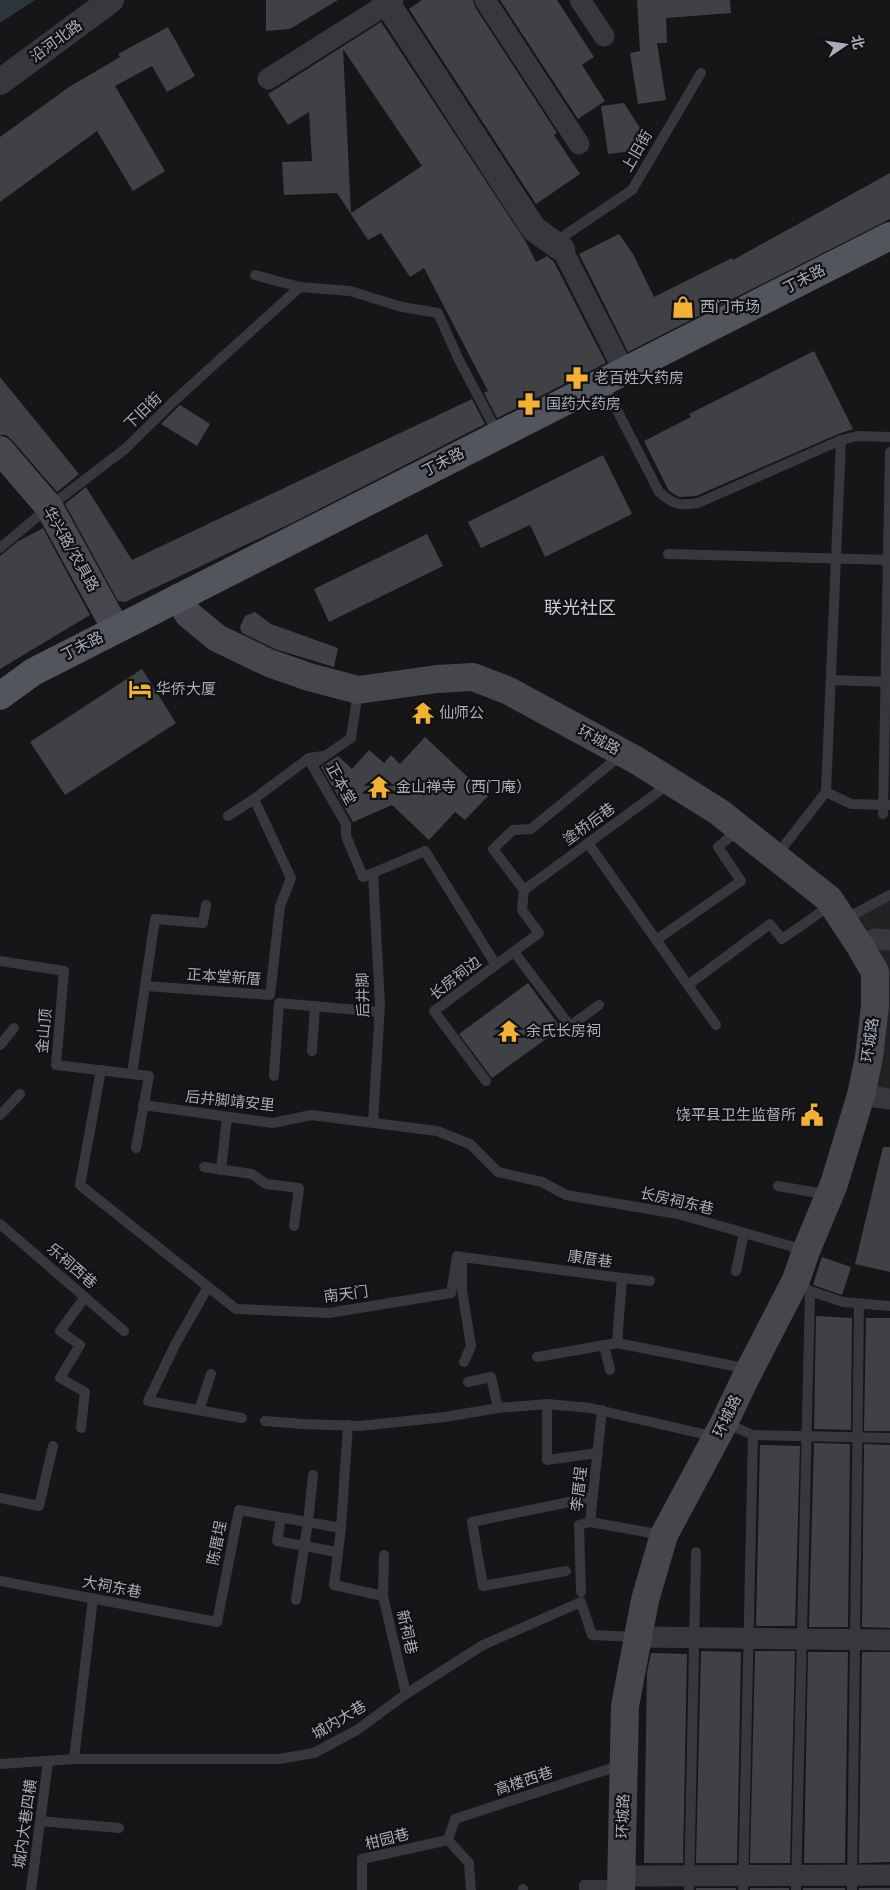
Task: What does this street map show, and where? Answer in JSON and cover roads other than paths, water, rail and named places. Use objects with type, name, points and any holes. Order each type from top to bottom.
[{"type":"main road","name":"丁未路","points":[[0,696],[33,672],[116,629],[890,236]]},
{"type":"main road","name":"华兴路/农具路","points":[[0,450],[49,507],[116,629]]},
{"type":"main road","name":"环城路","points":[[179,597],[188,614],[217,638],[268,663],[309,677],[358,690],[437,678],[473,677],[509,691],[624,753],[719,812],[829,900],[875,972],[875,998],[869,1057],[861,1095],[830,1195],[806,1251],[803,1286],[750,1369],[664,1535],[645,1600],[640,1637],[625,1706],[621,1884]]},
{"type":"street","name":"沿河北路","points":[[0,82],[112,0]]},
{"type":"street","points":[[485,0],[579,144]]},
{"type":"street","points":[[580,0],[604,36]]},
{"type":"street","points":[[268,79],[388,1],[534,229],[558,246],[613,376]]},
{"type":"street","points":[[860,946],[875,939],[890,940]]},
{"type":"street","points":[[861,1095],[890,1099]]},
{"type":"street","points":[[640,1637],[890,1640]]},
{"type":"street","points":[[621,1884],[890,1875]]},
{"type":"lane","name":"上旧街","points":[[558,246],[632,190],[701,72]]},
{"type":"lane","points":[[255,275],[300,287],[350,291],[402,307],[438,313],[458,358],[498,434]]},
{"type":"lane","name":"下旧街","points":[[0,548],[49,507],[125,449],[174,401],[300,287]]},
{"type":"lane","points":[[613,376],[659,492],[667,499],[681,506],[698,503],[841,440],[858,436],[890,437]]},
{"type":"lane","points":[[775,857],[826,792],[841,440]]},
{"type":"lane","points":[[826,792],[851,804],[887,810],[890,452]]},
{"type":"lane","points":[[668,554],[890,560]]},
{"type":"lane","points":[[831,680],[890,682]]},
{"type":"lane","points":[[326,755],[351,738],[358,690]]},
{"type":"lane","points":[[524,890],[493,849],[513,830],[531,829],[624,753]]},
{"type":"lane","name":"正本堂","points":[[228,816],[309,758],[326,755]]},
{"type":"lane","name":"正本堂","points":[[326,755],[312,765],[346,824],[346,836],[363,877],[373,873]]},
{"type":"lane","name":"塗桥后巷","points":[[524,890],[672,782]]},
{"type":"lane","name":"正本堂新厝","points":[[146,986],[270,996],[280,906],[291,878],[254,799]]},
{"type":"lane","points":[[656,940],[742,882],[718,847],[739,829]]},
{"type":"lane","points":[[588,843],[716,1025]]},
{"type":"lane","points":[[373,873],[426,851],[496,965]]},
{"type":"lane","name":"后井脚","points":[[373,873],[380,1012],[373,1123]]},
{"type":"lane","name":"长房祠边","points":[[486,1081],[434,1011],[539,933],[522,910],[524,890]]},
{"type":"lane","points":[[688,985],[770,924],[782,939],[837,912],[890,895]]},
{"type":"lane","points":[[132,1074],[155,919],[204,923],[206,905]]},
{"type":"lane","points":[[514,952],[570,1026],[599,1005]]},
{"type":"lane","name":"金山顶","points":[[0,961],[64,971],[56,1065],[149,1076],[143,1105]]},
{"type":"lane","points":[[274,1076],[280,1003],[380,1012]]},
{"type":"lane","points":[[312,1051],[315,1006]]},
{"type":"lane","points":[[0,1045],[14,1028]]},
{"type":"lane","name":"南天门","points":[[101,1070],[80,1185],[236,1309],[329,1313],[451,1293],[457,1256],[462,1257]]},
{"type":"lane","points":[[0,1115],[20,1094]]},
{"type":"lane","points":[[136,1148],[143,1105]]},
{"type":"lane","name":"后井脚靖安里","points":[[143,1105],[273,1123],[311,1115],[373,1123]]},
{"type":"lane","points":[[221,1170],[227,1117]]},
{"type":"lane","name":"长房祠东巷","points":[[373,1123],[437,1131],[470,1144],[498,1172],[542,1182],[566,1195],[678,1214],[806,1251]]},
{"type":"lane","points":[[204,1167],[252,1174],[266,1184],[300,1188],[294,1226]]},
{"type":"lane","points":[[778,1186],[830,1195]]},
{"type":"lane","name":"乐祠西巷","points":[[0,1224],[124,1331]]},
{"type":"lane","points":[[736,1272],[744,1233]]},
{"type":"lane","points":[[462,1257],[462,1290],[471,1346],[464,1362]]},
{"type":"lane","name":"康厝巷","points":[[462,1257],[622,1278],[617,1343]]},
{"type":"lane","points":[[622,1278],[650,1281]]},
{"type":"lane","points":[[796,1890],[803,1286],[843,1302],[890,1306]]},
{"type":"lane","points":[[208,1287],[176,1343],[148,1401],[242,1418]]},
{"type":"lane","points":[[81,1428],[85,1392],[60,1378],[80,1345],[60,1331],[85,1297]]},
{"type":"lane","points":[[852,1890],[859,1304]]},
{"type":"lane","points":[[537,1358],[617,1343],[750,1369]]},
{"type":"lane","points":[[604,1345],[610,1370]]},
{"type":"lane","points":[[199,1410],[210,1374]]},
{"type":"lane","points":[[468,1382],[491,1377],[498,1408]]},
{"type":"lane","points":[[547,1404],[547,1460],[598,1453]]},
{"type":"lane","points":[[265,1421],[360,1426],[445,1417],[498,1408],[547,1404],[602,1410],[753,1435],[890,1438]]},
{"type":"lane","name":"李厝埕","points":[[581,1592],[579,1525],[590,1522],[602,1410]]},
{"type":"lane","points":[[281,1518],[277,1541],[337,1552],[341,1528],[348,1425]]},
{"type":"lane","points":[[743,1890],[753,1435]]},
{"type":"lane","points":[[0,1498],[39,1506],[53,1446]]},
{"type":"lane","points":[[296,1600],[305,1546],[313,1475]]},
{"type":"lane","points":[[566,1571],[483,1586],[472,1522],[593,1497]]},
{"type":"lane","name":"陈厝埕","points":[[217,1622],[239,1510],[341,1528]]},
{"type":"lane","points":[[590,1522],[664,1535]]},
{"type":"lane","name":"新祠巷","points":[[337,1552],[334,1585],[383,1596],[406,1694]]},
{"type":"lane","points":[[689,1890],[696,1552]]},
{"type":"lane","points":[[383,1596],[384,1554]]},
{"type":"lane","name":"大祠东巷","points":[[0,1581],[217,1622]]},
{"type":"lane","points":[[74,1760],[93,1598]]},
{"type":"lane","name":"城内大巷","points":[[0,1764],[74,1760],[279,1759],[314,1753],[356,1730],[406,1694],[483,1645],[582,1602],[592,1635],[640,1637]]},
{"type":"lane","name":"城内大巷四横","points":[[31,1890],[48,1762]]},
{"type":"lane","name":"高楼西巷","points":[[448,1840],[455,1819],[624,1764]]},
{"type":"lane","points":[[40,1821],[118,1828]]},
{"type":"lane","points":[[448,1840],[469,1863],[471,1890]]},
{"type":"lane","name":"柑园巷","points":[[362,1890],[362,1859],[448,1840]]},
{"type":"lane","points":[[584,1890],[584,1885],[621,1884]]},
{"type":"place","name":"西门市场","points":[[683,307]]},
{"type":"place","name":"老百姓大药房","points":[[577,378]]},
{"type":"place","name":"国药大药房","points":[[529,404]]},
{"type":"place","name":"华侨大厦","points":[[140,689]]},
{"type":"place","name":"仙师公","points":[[423,713]]},
{"type":"place","name":"金山禅寺（西门庵）","points":[[379,787]]},
{"type":"place","name":"余氏长房祠","points":[[509,1031]]},
{"type":"place","name":"饶平县卫生监督所","points":[[812,1115]]},
{"type":"district","name":"联光社区","points":[[580,608]]}]
